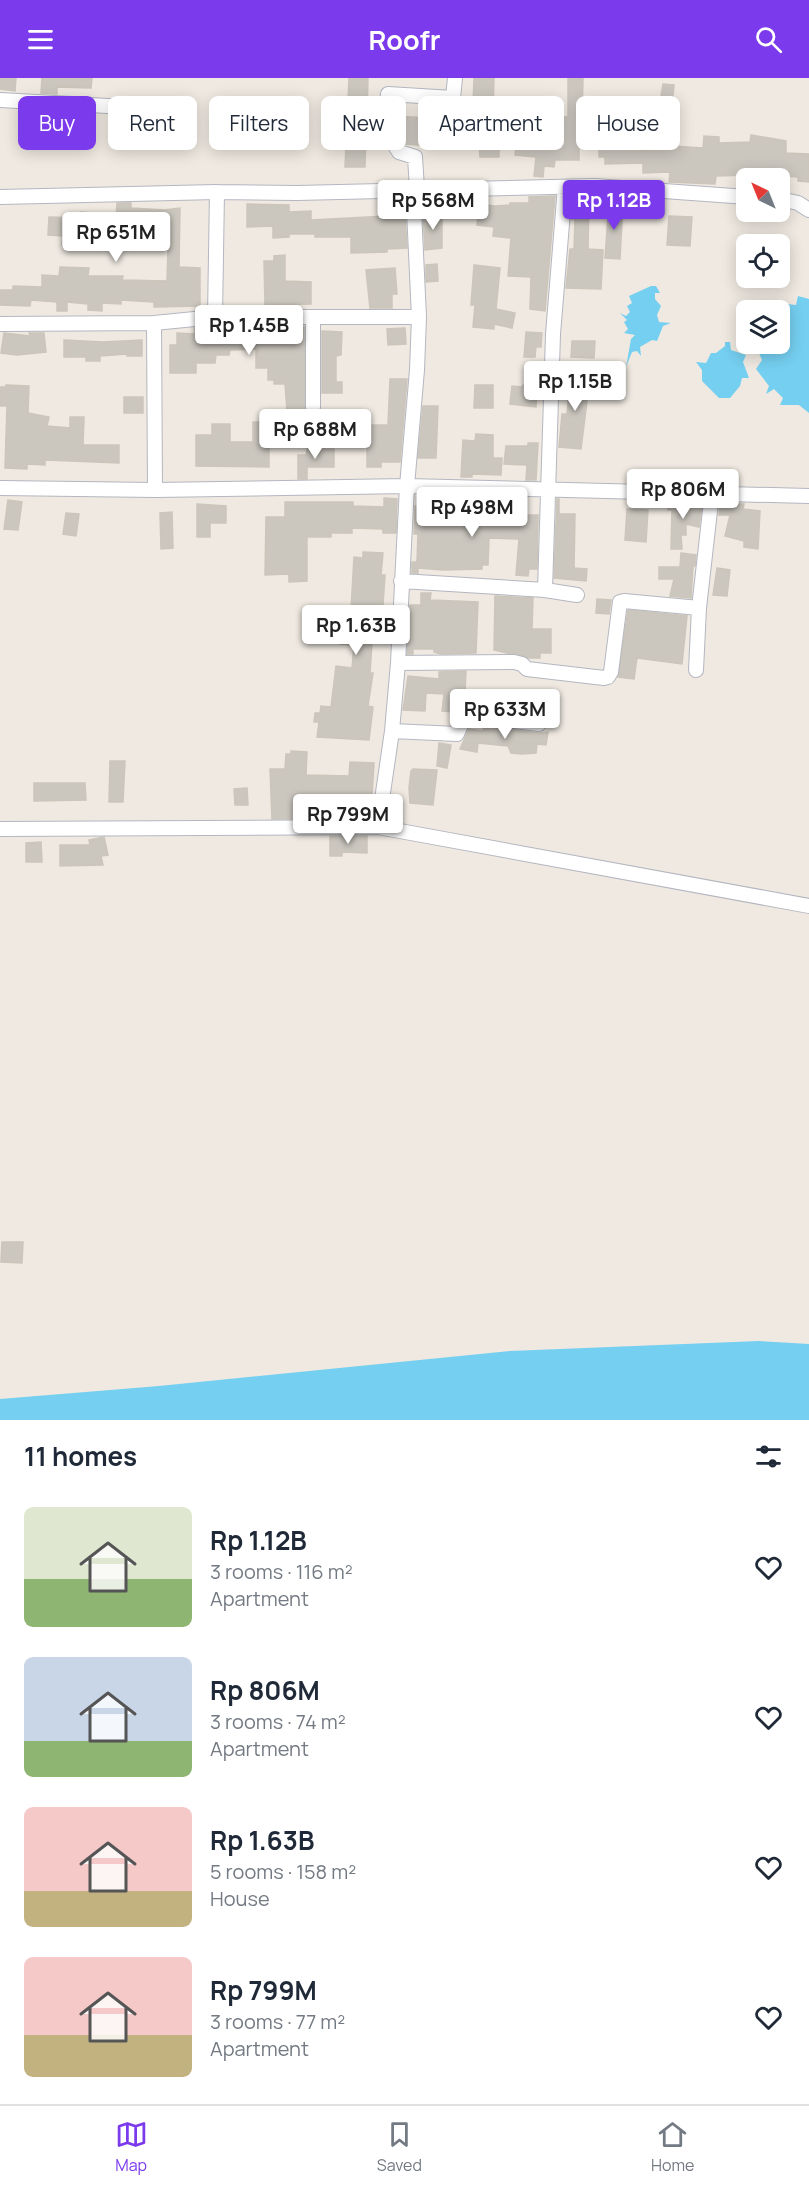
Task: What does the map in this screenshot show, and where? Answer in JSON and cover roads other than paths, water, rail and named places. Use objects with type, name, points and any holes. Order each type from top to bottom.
[{"type":"street","points":[[378,827],[392,730],[398,663],[419,317],[415,156],[399,152],[385,127],[388,94],[453,98],[455,78]]},
{"type":"street","points":[[0,100],[108,105]]},
{"type":"street","points":[[0,197],[595,186],[736,196]]},
{"type":"street","points":[[545,590],[549,533],[548,489],[554,334],[565,187]]},
{"type":"street","points":[[215,317],[218,192]]},
{"type":"street","points":[[790,201],[809,210]]},
{"type":"street","points":[[0,324],[154,323],[215,317],[419,317]]},
{"type":"street","points":[[313,318],[314,407]]},
{"type":"street","points":[[154,323],[155,490]]},
{"type":"street","points":[[0,488],[155,490],[407,486],[809,496]]},
{"type":"street","points":[[696,670],[699,608],[712,493]]},
{"type":"street","points":[[402,581],[545,590],[577,595]]},
{"type":"street","points":[[398,663],[519,662],[527,669],[604,678],[609,677],[611,672],[620,602],[699,608]]},
{"type":"street","points":[[392,730],[457,734],[464,717],[468,715],[539,724]]},
{"type":"street","points":[[0,829],[378,827],[809,906]]},
{"type":"water","points":[[656,286],[660,293],[655,293],[655,299],[661,306],[657,315],[659,322],[671,323],[663,326],[657,341],[652,340],[640,347],[641,356],[637,351],[632,352],[626,367],[631,339],[635,335],[624,333],[628,329],[624,322],[627,320],[620,313],[626,316],[630,312],[627,306],[632,303],[629,296]]},
{"type":"water","points":[[798,296],[809,299],[809,413],[799,405],[780,405],[783,398],[774,389],[766,394],[769,386],[756,369],[762,360],[759,354],[790,354],[790,304],[796,305]]},
{"type":"water","points":[[725,342],[730,342],[731,350],[736,352],[736,354],[746,355],[743,362],[749,378],[742,378],[740,386],[730,398],[719,398],[702,381],[702,370],[696,362],[706,363],[711,353],[716,353],[725,346]]},
{"type":"water","points":[[759,1341],[809,1344],[809,1420],[0,1420],[0,1399],[159,1386],[510,1351]]}]
